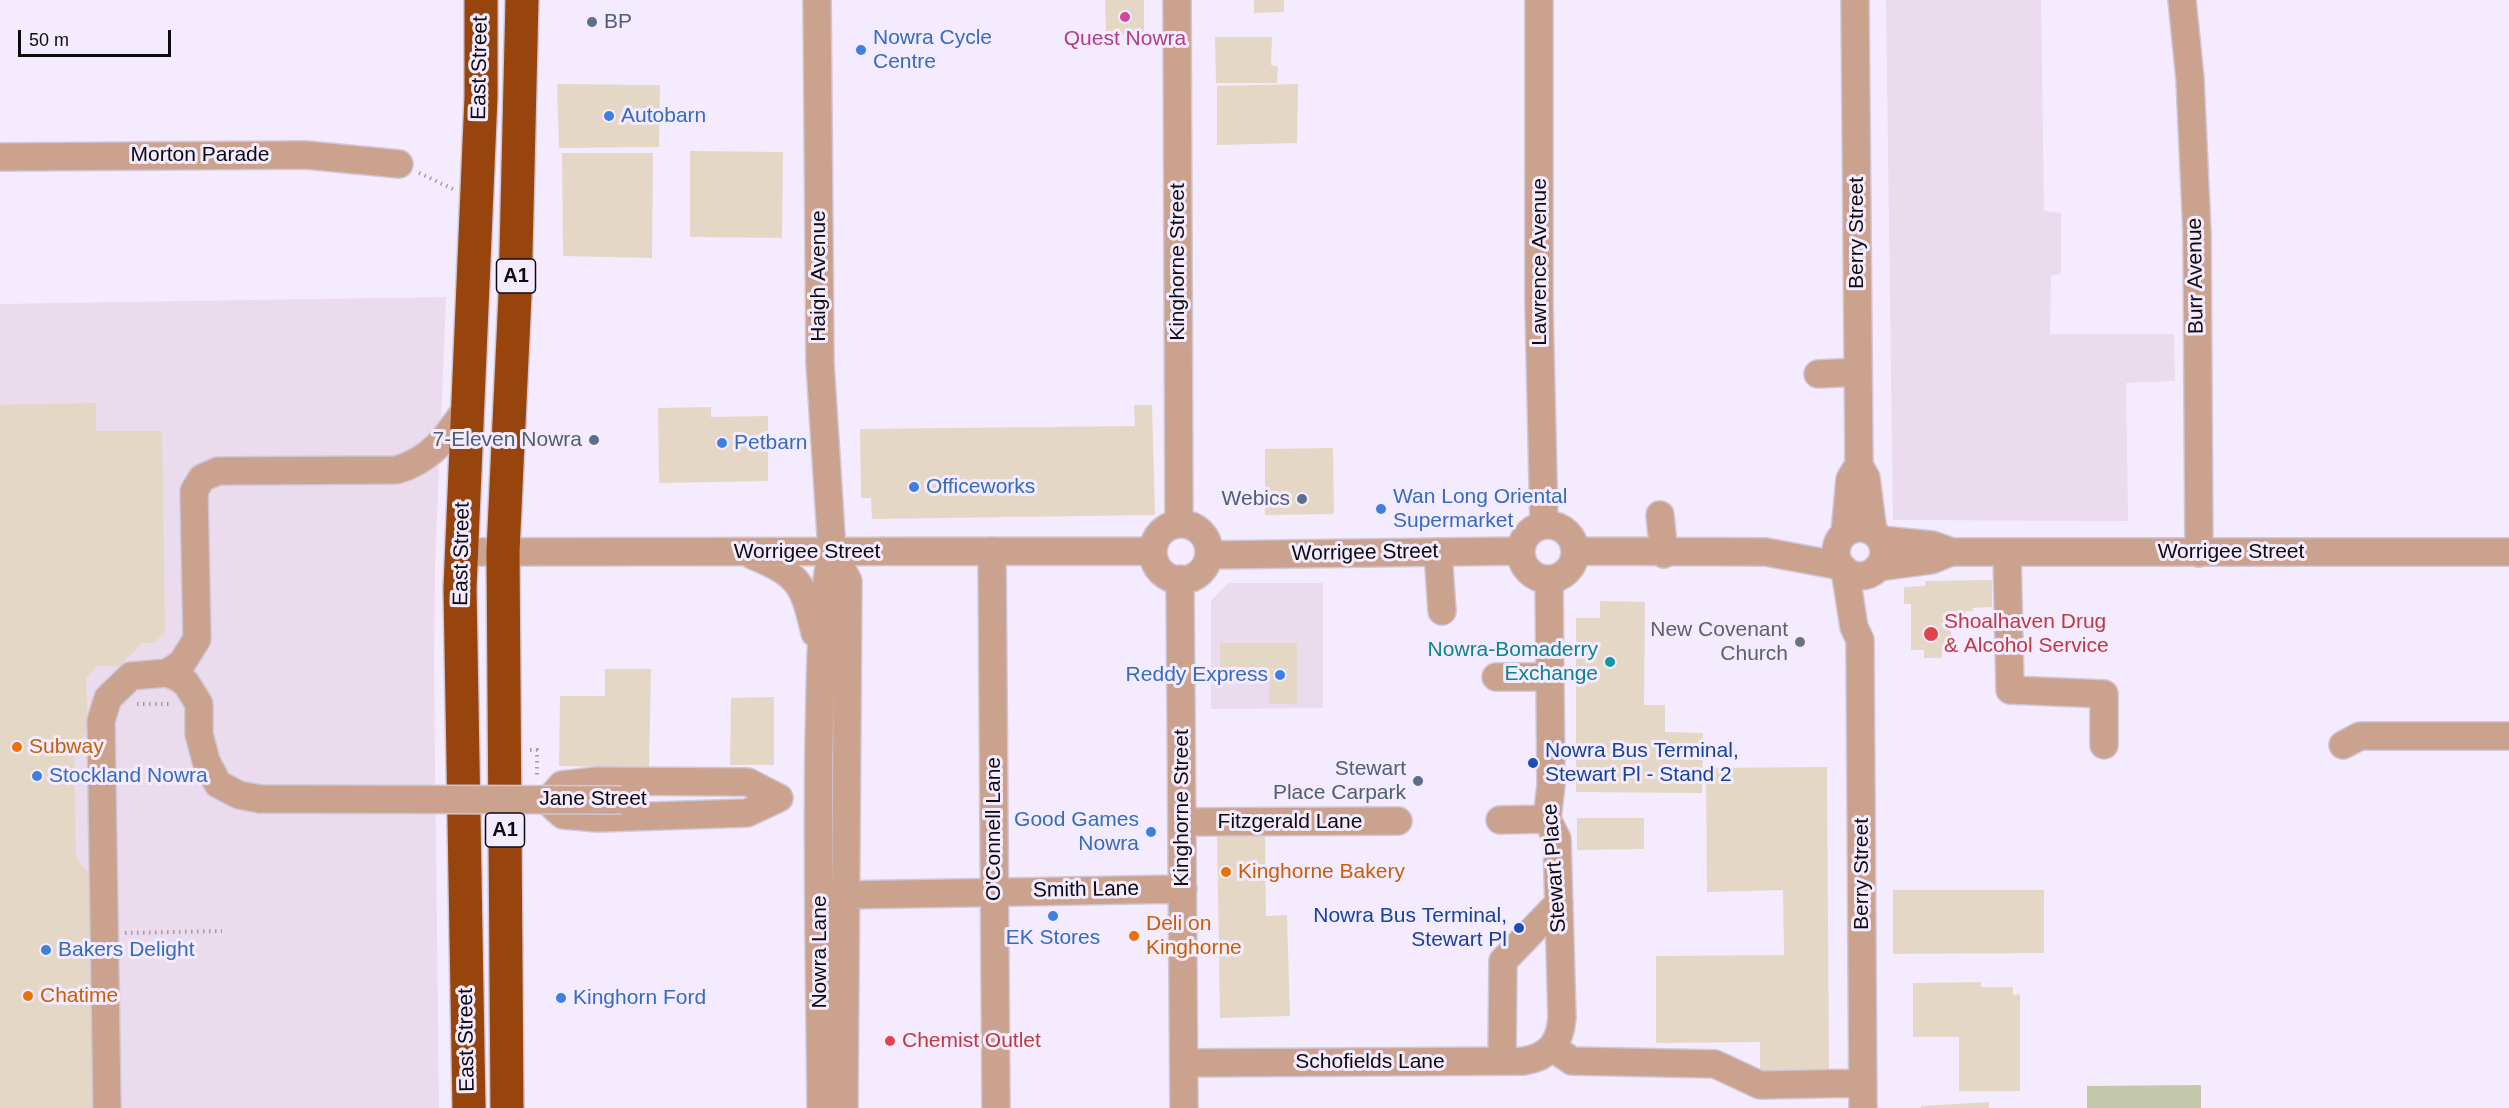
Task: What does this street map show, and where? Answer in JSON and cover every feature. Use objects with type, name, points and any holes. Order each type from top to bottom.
[{"type":"highway","name":"East Street","points":[[469,1108],[461,552],[481,97],[481,0]]},
{"type":"highway","name":"East Street","points":[[507,1108],[503,551],[515,283],[522,0]]},
{"type":"street","name":"Haigh Avenue","points":[[817,0],[819,363],[832,551]]},
{"type":"street","name":"Kinghorne Street","points":[[1177,0],[1179,524]]},
{"type":"street","name":"Lawrence Avenue","points":[[1539,0],[1539,305],[1544,525]]},
{"type":"street","name":"Berry Street","points":[[1856,0],[1859,465],[1866,478],[1877,536]]},
{"type":"street","name":"Burr Avenue","points":[[2182,0],[2190,79],[2197,233],[2199,553]]},
{"type":"street","name":"Morton Parade","points":[[0,157],[306,155],[399,164]]},
{"type":"street","points":[[1818,374],[1858,372]]},
{"type":"street","points":[[107,1108],[101,720],[103,709],[113,691],[131,676],[167,673],[182,663],[197,639],[194,491],[202,478],[218,471],[396,470],[416,463],[434,450],[466,409]]},
{"type":"street","name":"Berry Street","points":[[1843,535],[1850,479],[1859,465]]},
{"type":"street","points":[[1660,515],[1664,554]]},
{"type":"street","points":[[1179,524],[1201,532],[1206,539],[1209,555],[1202,570],[1196,575],[1180,579],[1161,571],[1153,551],[1155,543],[1164,530],[1179,524]]},
{"type":"street","points":[[1544,525],[1562,528],[1569,534],[1576,552],[1571,567],[1565,573],[1549,579],[1529,572],[1521,559],[1520,551],[1530,531],[1544,525]]},
{"type":"street","points":[[1576,552],[1664,554],[1766,552],[1843,568],[1856,575],[1875,569],[1883,556],[1877,536],[1859,528],[1843,535],[1784,546],[1766,552]]},
{"type":"street","points":[[1843,535],[1836,551],[1843,568]]},
{"type":"street","name":"Worrigee Street","points":[[1877,536],[1932,545],[1952,552],[2509,552]]},
{"type":"street","name":"Nowra Lane","points":[[821,1108],[818,797],[821,661],[826,581],[832,551]]},
{"type":"street","name":"Nowra Lane","points":[[832,551],[848,581],[844,1108]]},
{"type":"street","name":"O'Connell Lane","points":[[992,551],[996,1108]]},
{"type":"street","name":"Worrigee Street","points":[[461,552],[1153,551]]},
{"type":"street","name":"Worrigee Street","points":[[1209,555],[1520,551]]},
{"type":"street","name":"Nowra Lane","points":[[744,552],[779,566],[792,575],[802,588],[821,661]]},
{"type":"street","points":[[1438,552],[1442,611]]},
{"type":"street","name":"Worrigee Street","points":[[1875,569],[1931,560],[1952,552]]},
{"type":"street","points":[[2007,553],[2010,690],[2104,694],[2104,745]]},
{"type":"street","name":"Berry Street","points":[[1843,568],[1854,627],[1860,640]]},
{"type":"street","name":"Berry Street","points":[[1863,1096],[1860,640],[1868,619],[1875,569]]},
{"type":"street","name":"Kinghorne Street","points":[[1180,579],[1184,1108]]},
{"type":"street","name":"Stewart Place","points":[[1549,579],[1551,785],[1547,819],[1557,839],[1562,1018],[1560,1033],[1553,1048]]},
{"type":"street","name":"Jane Street","points":[[167,673],[186,683],[199,704],[199,734],[206,760],[218,784],[233,793],[260,799],[622,800],[818,797]]},
{"type":"street","points":[[1496,678],[1550,676]]},
{"type":"street","points":[[2343,744],[2360,736],[2509,736]]},
{"type":"street","name":"Nowra Lane","points":[[818,797],[847,738]]},
{"type":"street","points":[[597,781],[748,782],[779,798],[747,813],[598,818],[563,815],[554,807],[553,800],[554,794],[562,784],[597,781]]},
{"type":"street","name":"Nowra Lane","points":[[818,797],[845,850]]},
{"type":"street","points":[[1500,820],[1547,819]]},
{"type":"street","name":"Fitzgerald Lane","points":[[1182,822],[1398,821]]},
{"type":"street","name":"Smith Lane","points":[[845,895],[1183,889]]},
{"type":"street","points":[[1502,1061],[1503,961],[1560,903]]},
{"type":"street","points":[[1553,1048],[1572,1061],[1715,1064],[1760,1084],[1863,1096]]},
{"type":"street","name":"Schofields Lane","points":[[1184,1063],[1531,1060],[1553,1048]]},
{"type":"path","points":[[399,164],[455,189]]},
{"type":"path","points":[[105,935],[134,932],[222,931]]},
{"type":"shaded area","points":[[1886,0],[2041,0],[2044,211],[2061,213],[2061,274],[2051,275],[2050,334],[2174,334],[2175,381],[2126,383],[2128,521],[1893,520]]},
{"type":"shaded area","points":[[446,297],[435,565],[434,676],[439,1108],[0,1108],[0,304]]},
{"type":"shaded area","points":[[1228,583],[1323,583],[1323,708],[1211,709],[1211,601]]},
{"type":"green space","points":[[2201,1085],[2201,1108],[2087,1108],[2087,1086]]},
{"type":"building","name":"Quest Nowra","points":[[1105,0],[1144,0],[1144,35],[1106,34]]},
{"type":"building","points":[[1254,0],[1284,0],[1284,12],[1254,13]]},
{"type":"building","points":[[1215,37],[1272,37],[1271,65],[1278,67],[1277,83],[1216,83]]},
{"type":"building","name":"Autobarn","points":[[557,84],[660,85],[659,147],[559,148]]},
{"type":"building","points":[[1298,84],[1297,143],[1217,145],[1217,86]]},
{"type":"building","points":[[690,151],[783,152],[782,238],[690,237]]},
{"type":"building","points":[[562,153],[653,153],[652,258],[563,256]]},
{"type":"building","name":"Stockland Nowra","points":[[96,403],[96,431],[162,431],[165,632],[154,643],[142,643],[120,666],[97,666],[86,678],[88,731],[74,748],[76,858],[91,876],[94,1108],[0,1108],[0,405]]},
{"type":"building","points":[[1134,405],[1152,405],[1155,515],[872,519],[871,498],[861,498],[860,429],[1135,426]]},
{"type":"building","points":[[711,407],[711,417],[768,416],[768,481],[659,483],[658,408]]},
{"type":"building","points":[[1333,448],[1334,514],[1265,515],[1265,449]]},
{"type":"building","name":"Shoalhaven Drug & Alcohol Service","points":[[1992,580],[1992,607],[1973,608],[1973,611],[1966,611],[1966,619],[1951,619],[1951,651],[1942,651],[1942,658],[1924,658],[1924,650],[1911,650],[1911,604],[1904,604],[1904,587],[1925,586],[1925,581]]},
{"type":"building","name":"Nowra-Bomaderry Exchange","points":[[1600,601],[1645,602],[1644,705],[1665,705],[1665,732],[1703,733],[1702,793],[1576,792],[1576,618],[1600,618]]},
{"type":"building","name":"Reddy Express","points":[[1220,643],[1297,643],[1297,704],[1269,704],[1269,681],[1263,681],[1263,669],[1220,669]]},
{"type":"building","points":[[605,669],[651,669],[649,767],[559,766],[560,696],[605,696]]},
{"type":"building","points":[[774,697],[774,765],[730,765],[731,698]]},
{"type":"building","points":[[1827,767],[1829,1075],[1760,1075],[1760,1042],[1656,1043],[1656,956],[1784,955],[1783,890],[1707,892],[1706,768]]},
{"type":"building","points":[[1577,818],[1644,818],[1644,849],[1577,850]]},
{"type":"building","points":[[1265,833],[1266,916],[1287,915],[1290,1016],[1220,1018],[1217,834]]},
{"type":"building","points":[[1893,890],[2044,890],[2044,953],[1893,954]]},
{"type":"building","points":[[1981,982],[1981,987],[2013,987],[2013,995],[2020,994],[2020,1091],[1959,1091],[1959,1037],[1913,1037],[1913,983]]},
{"type":"building","points":[[1989,1102],[1989,1108],[1921,1108],[1921,1106]]},
{"type":"place","name":"Quest Nowra","points":[[1125,17]]},
{"type":"place","name":"BP","points":[[592,22]]},
{"type":"place","name":"Nowra Cycle Centre","points":[[861,50]]},
{"type":"place","name":"Autobarn","points":[[609,116]]},
{"type":"place","name":"7-Eleven Nowra","points":[[594,440]]},
{"type":"place","name":"Petbarn","points":[[722,443]]},
{"type":"place","name":"Officeworks","points":[[914,487]]},
{"type":"place","name":"Webics","points":[[1302,499]]},
{"type":"place","name":"Wan Long Oriental Supermarket","points":[[1381,509]]},
{"type":"place","name":"Shoalhaven Drug & Alcohol Service","points":[[1931,634]]},
{"type":"place","name":"New Covenant Church","points":[[1800,642]]},
{"type":"place","name":"Nowra-Bomaderry Exchange","points":[[1610,662]]},
{"type":"place","name":"Reddy Express","points":[[1280,675]]},
{"type":"place","name":"Subway","points":[[17,747]]},
{"type":"place","name":"Nowra Bus Terminal, Stewart Pl - Stand 2","points":[[1533,763]]},
{"type":"place","name":"Stockland Nowra","points":[[37,776]]},
{"type":"place","name":"Stewart Place Carpark","points":[[1418,781]]},
{"type":"place","name":"Good Games Nowra","points":[[1151,832]]},
{"type":"place","name":"Kinghorne Bakery","points":[[1226,872]]},
{"type":"place","name":"EK Stores","points":[[1053,916]]},
{"type":"place","name":"Nowra Bus Terminal, Stewart Pl","points":[[1519,928]]},
{"type":"place","name":"Deli on Kinghorne","points":[[1134,936]]},
{"type":"place","name":"Bakers Delight","points":[[46,950]]},
{"type":"place","name":"Chatime","points":[[28,996]]},
{"type":"place","name":"Kinghorn Ford","points":[[561,998]]},
{"type":"place","name":"Chemist Outlet","points":[[890,1041]]}]
